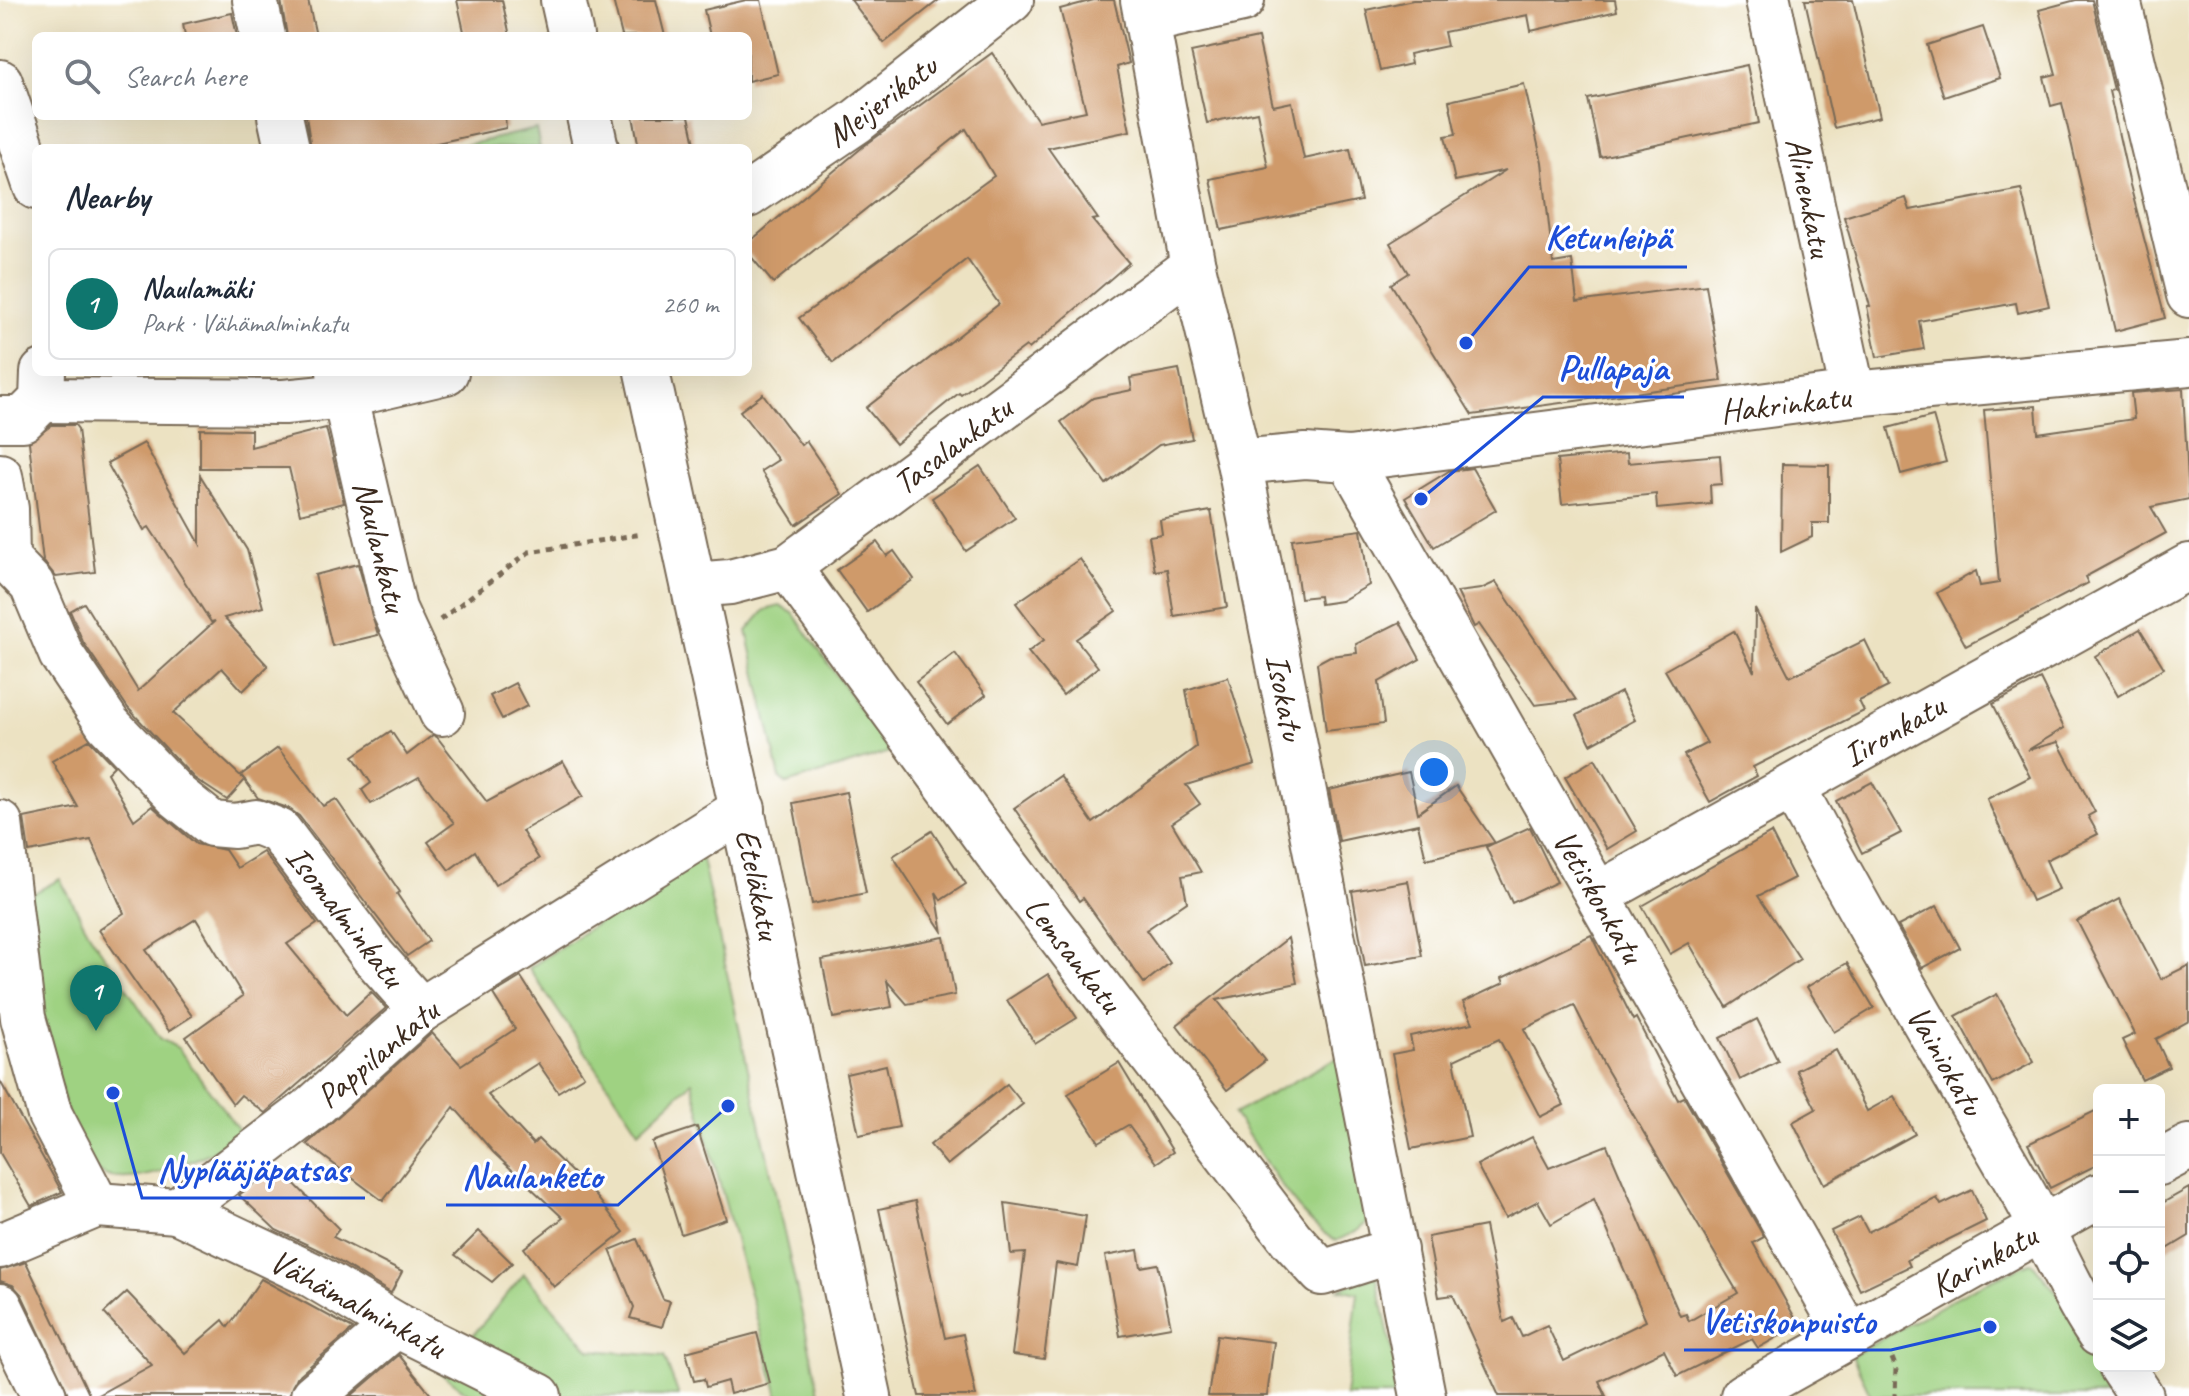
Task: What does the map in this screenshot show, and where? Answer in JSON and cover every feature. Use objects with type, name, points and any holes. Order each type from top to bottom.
[{"type":"street","points":[[255,0],[262,32]]},
{"type":"street","points":[[563,0],[570,32]]},
{"type":"street","name":"Meijerikatu","points":[[752,192],[857,121],[1011,0]]},
{"type":"street","points":[[1145,11],[1242,0]]},
{"type":"street","name":"Alinenkatu","points":[[1768,0],[1853,394]]},
{"type":"street","points":[[2118,0],[2189,295]]},
{"type":"street","name":"Isokatu","points":[[1145,11],[1193,266],[1239,462],[1423,1396]]},
{"type":"street","points":[[0,84],[32,176]]},
{"type":"street","points":[[281,120],[286,144]]},
{"type":"street","points":[[590,120],[595,144]]},
{"type":"street","name":"Tasalankatu","points":[[694,585],[730,582],[788,567],[1193,266]]},
{"type":"street","name":"Hakrinkatu","points":[[1239,462],[1305,456],[1349,459],[1853,394],[2189,363]]},
{"type":"street","points":[[0,419],[23,419],[42,386],[284,402],[341,384],[411,376]]},
{"type":"street","name":"Eteläkatu","points":[[648,376],[869,1396]]},
{"type":"street","name":"Naulankatu","points":[[341,384],[381,563],[408,644],[442,713]]},
{"type":"street","name":"Vetiskonkatu","points":[[1349,459],[1848,1335]]},
{"type":"street","name":"Isomalminkatu","points":[[0,476],[6,509],[4,573],[32,585],[61,654],[108,724],[177,796],[212,824],[235,826],[256,822],[279,831],[373,956],[421,1010]]},
{"type":"street","name":"Iironkatu","points":[[1599,894],[2189,566]]},
{"type":"street","name":"Lemsankatu","points":[[788,567],[996,852],[1291,1239],[1322,1273],[1395,1250]]},
{"type":"street","name":"Vainiokatu","points":[[1793,787],[1860,912],[2043,1226],[2076,1299],[2093,1325]]},
{"type":"street","name":"Pappilankatu","points":[[177,1211],[311,1109],[421,1010],[743,809]]},
{"type":"street","points":[[0,823],[23,1018],[50,1115],[97,1205]]},
{"type":"street","points":[[2165,1160],[2189,1147]]},
{"type":"street","name":"Karinkatu","points":[[1743,1396],[2093,1199]]},
{"type":"street","points":[[0,1246],[97,1205],[177,1211]]},
{"type":"street","name":"Vähämalminkatu","points":[[177,1211],[312,1275],[396,1325],[539,1396]]},
{"type":"street","points":[[0,1306],[44,1396]]},
{"type":"street","points":[[313,1396],[396,1325]]},
{"type":"street","points":[[2125,1372],[2141,1396]]},
{"type":"path","points":[[408,644],[529,552],[681,527]]},
{"type":"green space","points":[[536,129],[539,144],[470,144]]},
{"type":"green space","points":[[780,606],[793,613],[890,752],[786,784],[780,778],[747,631],[765,610]]},
{"type":"green space","points":[[701,855],[820,1396],[778,1396],[692,1082],[639,1131],[529,968]]},
{"type":"green space","points":[[60,879],[89,933],[161,1039],[178,1048],[244,1137],[172,1168],[131,1178],[99,1172],[74,1143],[15,903]]},
{"type":"green space","points":[[1342,1055],[1370,1220],[1357,1231],[1336,1241],[1321,1231],[1293,1201],[1234,1114]]},
{"type":"green space","points":[[2032,1262],[2062,1299],[2093,1355],[2093,1372],[2103,1372],[2116,1396],[1871,1396],[1852,1356],[1973,1288]]},
{"type":"green space","points":[[524,1274],[590,1350],[664,1356],[679,1396],[472,1396],[430,1365],[469,1340]]},
{"type":"green space","points":[[1376,1275],[1402,1396],[1345,1396],[1358,1293],[1339,1289]]},
{"type":"building","points":[[281,0],[308,0],[315,32],[286,32]]},
{"type":"building","points":[[457,0],[502,0],[509,32],[464,32]]},
{"type":"building","points":[[613,0],[656,0],[664,32],[621,32]]},
{"type":"building","points":[[746,0],[761,0],[778,74],[752,80],[752,32],[709,32],[704,10]]},
{"type":"building","points":[[851,0],[939,0],[884,43]]},
{"type":"building","points":[[1094,0],[1114,0],[1129,63],[1117,67],[1130,131],[1048,148],[1098,219],[1092,220],[1129,263],[1029,349],[1026,346],[961,395],[959,393],[896,444],[866,408],[999,304],[967,259],[833,363],[799,318],[994,176],[966,129],[773,283],[752,258],[752,240],[864,146],[992,53],[1038,121],[1086,111],[1060,9]]},
{"type":"building","points":[[1413,0],[1615,0],[1617,11],[1531,31],[1528,15],[1444,32],[1447,46],[1409,54],[1411,64],[1380,71],[1366,10]]},
{"type":"building","points":[[1805,0],[1853,0],[1880,117],[1834,128]]},
{"type":"building","points":[[2076,0],[2092,0],[2114,90],[2109,91],[2130,185],[2165,318],[2115,331],[2062,103],[2051,106],[2044,77],[2056,74],[2039,10]]},
{"type":"building","points":[[232,13],[236,32],[184,32],[183,24]]},
{"type":"building","points":[[1983,27],[2000,78],[1944,97],[1927,45]]},
{"type":"building","points":[[1258,38],[1273,106],[1292,102],[1304,159],[1350,149],[1361,201],[1221,230],[1210,179],[1268,167],[1257,112],[1207,123],[1191,52]]},
{"type":"building","points":[[1747,65],[1759,123],[1600,157],[1588,99]]},
{"type":"building","points":[[1524,84],[1542,162],[1553,263],[1572,260],[1577,302],[1706,285],[1722,381],[1472,415],[1391,284],[1408,273],[1390,243],[1506,170],[1455,181],[1445,136],[1456,134],[1449,101]]},
{"type":"building","points":[[307,120],[505,120],[506,128],[432,144],[310,144]]},
{"type":"building","points":[[634,120],[690,120],[695,144],[638,144]]},
{"type":"building","points":[[2021,189],[2049,306],[2018,313],[2016,303],[1919,321],[1924,349],[1877,357],[1867,306],[1870,306],[1844,217],[1906,198],[1910,210]]},
{"type":"building","points":[[1179,369],[1192,439],[1159,445],[1106,484],[1061,422],[1093,398],[1132,390],[1130,378]]},
{"type":"building","points":[[2183,389],[2189,499],[2151,507],[2166,533],[2085,577],[2088,583],[1966,646],[1937,593],[1976,571],[1980,586],[1999,583],[1984,410],[2036,406],[2038,433],[2134,419],[2131,393]]},
{"type":"building","points":[[763,394],[801,445],[806,441],[842,494],[796,525],[761,471],[778,460],[740,411]]},
{"type":"building","points":[[1933,416],[1946,462],[1901,474],[1888,428]]},
{"type":"building","points":[[52,425],[75,425],[78,429],[95,572],[56,577],[43,561],[29,442]]},
{"type":"building","points":[[326,428],[344,503],[300,514],[289,468],[200,468],[200,429],[251,430],[251,447]]},
{"type":"building","points":[[144,443],[200,544],[200,475],[247,550],[263,607],[224,618],[268,666],[243,691],[222,668],[173,713],[245,780],[227,800],[194,778],[128,708],[83,642],[70,611],[84,603],[138,691],[215,621],[211,622],[149,527],[144,530],[107,463]]},
{"type":"building","points":[[1627,453],[1628,463],[1720,455],[1722,484],[1710,485],[1711,504],[1657,509],[1656,494],[1562,504],[1557,460]]},
{"type":"building","points":[[1782,464],[1829,465],[1829,523],[1812,523],[1812,537],[1781,552]]},
{"type":"building","points":[[980,466],[1015,518],[966,551],[932,498]]},
{"type":"building","points":[[1472,468],[1496,510],[1434,547],[1405,498],[1449,471]]},
{"type":"building","points":[[1211,511],[1227,607],[1174,616],[1167,569],[1155,571],[1149,536],[1162,534],[1160,520]]},
{"type":"building","points":[[1361,530],[1369,585],[1341,601],[1320,604],[1319,596],[1300,598],[1292,539]]},
{"type":"building","points":[[877,542],[887,556],[894,551],[914,579],[867,612],[837,570]]},
{"type":"building","points":[[1080,559],[1116,611],[1076,639],[1098,667],[1063,695],[1028,652],[1044,640],[1016,603]]},
{"type":"building","points":[[358,564],[378,635],[332,646],[315,575]]},
{"type":"building","points":[[1496,582],[1576,700],[1535,705],[1479,624],[1474,627],[1457,592],[1481,589]]},
{"type":"building","points":[[1755,609],[1790,677],[1865,640],[1888,687],[1859,701],[1864,711],[1753,767],[1757,776],[1710,802],[1684,755],[1707,743],[1665,670],[1734,631],[1754,672]]},
{"type":"building","points":[[1400,622],[1420,659],[1379,682],[1384,724],[1326,731],[1317,663],[1330,656],[1357,653],[1356,644]]},
{"type":"building","points":[[2140,629],[2164,668],[2118,696],[2095,656]]},
{"type":"building","points":[[955,653],[986,695],[947,724],[916,682]]},
{"type":"building","points":[[1228,677],[1255,764],[1186,785],[1200,804],[1172,823],[1201,872],[1182,876],[1187,902],[1146,930],[1170,963],[1144,983],[1083,898],[1079,901],[1014,808],[1060,776],[1093,823],[1196,747],[1186,690]]},
{"type":"building","points":[[2040,679],[2064,728],[2028,750],[2058,742],[2095,812],[2088,816],[2098,834],[2046,860],[2059,889],[2032,901],[1987,799],[2030,777],[1993,704]]},
{"type":"building","points":[[515,683],[527,706],[502,719],[490,696]]},
{"type":"building","points":[[1621,692],[1635,720],[1591,744],[1577,715]]},
{"type":"building","points":[[391,731],[407,755],[433,735],[437,737],[487,802],[563,761],[583,796],[522,831],[539,859],[495,885],[475,851],[449,870],[428,842],[454,823],[419,777],[371,804],[362,790],[371,783],[353,756]]},
{"type":"building","points":[[89,740],[114,766],[107,773],[134,820],[152,806],[196,844],[225,850],[237,868],[263,852],[317,924],[287,944],[346,1015],[371,992],[386,1008],[265,1113],[241,1095],[233,1104],[186,1037],[243,996],[196,919],[146,950],[192,1016],[169,1031],[99,930],[124,913],[91,840],[29,852],[24,818],[78,807],[52,761]]},
{"type":"building","points":[[278,748],[323,806],[336,799],[400,892],[397,894],[429,941],[407,956],[299,816],[288,808],[258,798],[241,775]]},
{"type":"building","points":[[1595,759],[1637,831],[1607,849],[1565,777]]},
{"type":"building","points":[[1409,772],[1418,813],[1456,786],[1495,843],[1530,827],[1557,882],[1512,903],[1486,847],[1494,843],[1426,859],[1418,824],[1339,841],[1329,790]]},
{"type":"building","points":[[1872,782],[1901,833],[1862,853],[1836,801]]},
{"type":"building","points":[[846,792],[866,893],[812,904],[793,803]]},
{"type":"building","points":[[932,831],[966,884],[941,900],[936,892],[943,933],[893,856]]},
{"type":"building","points":[[1771,833],[1794,878],[1758,896],[1800,959],[1727,1007],[1689,943],[1670,954],[1642,906]]},
{"type":"building","points":[[1408,881],[1422,956],[1365,966],[1352,891]]},
{"type":"building","points":[[2119,899],[2161,979],[2189,965],[2189,1021],[2156,1039],[2169,1067],[2142,1080],[2122,1040],[2135,1034],[2077,921]]},
{"type":"building","points":[[1937,906],[1960,948],[1922,968],[1898,926]]},
{"type":"building","points":[[1591,935],[1633,1020],[1636,1018],[1678,1100],[1684,1097],[1764,1237],[1753,1243],[1799,1325],[1758,1348],[1752,1339],[1677,1376],[1664,1350],[1599,1381],[1606,1396],[1499,1396],[1453,1295],[1439,1297],[1428,1237],[1485,1226],[1504,1322],[1513,1318],[1522,1337],[1547,1325],[1564,1361],[1646,1321],[1594,1199],[1551,1224],[1538,1201],[1505,1218],[1477,1165],[1532,1137],[1549,1168],[1607,1145],[1680,1316],[1686,1314],[1689,1321],[1738,1293],[1604,1065],[1574,1005],[1524,1029],[1564,1105],[1540,1117],[1499,1039],[1454,1060],[1470,1137],[1411,1149],[1392,1054],[1413,1050],[1410,1036],[1473,1023],[1463,1002],[1504,983],[1502,978]]},
{"type":"building","points":[[944,937],[955,995],[907,1004],[887,981],[892,1007],[833,1018],[822,960]]},
{"type":"building","points":[[1288,938],[1297,983],[1217,1000],[1265,1061],[1227,1090],[1177,1025]]},
{"type":"building","points":[[1847,963],[1874,1008],[1834,1032],[1807,987]]},
{"type":"building","points":[[1048,974],[1077,1018],[1035,1044],[1007,1000]]},
{"type":"building","points":[[521,977],[584,1076],[558,1092],[538,1063],[488,1095],[533,1144],[538,1139],[596,1196],[624,1232],[554,1287],[524,1248],[563,1218],[494,1153],[454,1107],[383,1201],[307,1144],[432,1033],[461,1065],[515,1029],[493,994]]},
{"type":"building","points":[[1997,994],[2034,1062],[1993,1084],[1956,1016]]},
{"type":"building","points":[[1757,1019],[1778,1061],[1740,1080],[1720,1038]]},
{"type":"building","points":[[1836,1050],[1867,1111],[1894,1096],[1915,1134],[1824,1184],[1793,1122],[1816,1109],[1796,1070]]},
{"type":"building","points":[[1119,1063],[1173,1152],[1156,1163],[1128,1125],[1099,1142],[1068,1094]]},
{"type":"building","points":[[886,1065],[899,1127],[859,1135],[846,1074]]},
{"type":"building","points":[[0,1081],[62,1192],[31,1206],[0,1153]]},
{"type":"building","points":[[1007,1084],[1023,1104],[947,1165],[930,1145]]},
{"type":"building","points":[[2093,1112],[2093,1167],[2050,1188],[2028,1144]]},
{"type":"building","points":[[697,1127],[726,1219],[681,1234],[652,1142]]},
{"type":"building","points":[[277,1166],[339,1229],[333,1237],[402,1272],[391,1293],[325,1253],[276,1230],[239,1195]]},
{"type":"building","points":[[2189,1188],[2189,1236],[2165,1250],[2165,1228],[2165,1202]]},
{"type":"building","points":[[1972,1190],[1986,1221],[1907,1260],[1910,1266],[1860,1290],[1831,1231],[1860,1217],[1868,1232],[1937,1198],[1941,1205]]},
{"type":"building","points":[[915,1201],[945,1338],[963,1334],[976,1396],[919,1396],[879,1209]]},
{"type":"building","points":[[1005,1203],[1086,1216],[1078,1267],[1056,1263],[1044,1359],[1012,1355],[1025,1253],[1011,1254]]},
{"type":"building","points":[[479,1231],[512,1263],[492,1282],[455,1255]]},
{"type":"building","points":[[637,1239],[663,1299],[670,1301],[662,1327],[630,1318],[634,1307],[610,1250]]},
{"type":"building","points":[[1138,1250],[1141,1267],[1158,1264],[1171,1327],[1120,1336],[1105,1256]]},
{"type":"building","points":[[26,1262],[90,1396],[69,1396],[22,1295],[13,1285],[0,1281],[0,1270]]},
{"type":"building","points":[[261,1279],[353,1329],[297,1377],[289,1396],[96,1396],[152,1365],[104,1313],[127,1292],[185,1353],[223,1320],[228,1327]]},
{"type":"building","points":[[757,1333],[770,1383],[730,1394],[727,1381],[706,1387],[704,1379],[694,1381],[686,1352]]},
{"type":"building","points":[[1217,1335],[1274,1342],[1267,1396],[1208,1396]]},
{"type":"building","points":[[399,1355],[432,1396],[351,1396]]},
{"type":"place","name":"Ketunleipä","points":[[1466,343]]},
{"type":"place","name":"Pullapaja","points":[[1421,499]]},
{"type":"place","name":"Naulamäki","points":[[96,1031]]},
{"type":"place","name":"Nyplääjäpatsas","points":[[113,1093]]},
{"type":"place","name":"Naulanketo","points":[[728,1106]]},
{"type":"place","name":"Vetiskonpuisto","points":[[1990,1327]]}]
